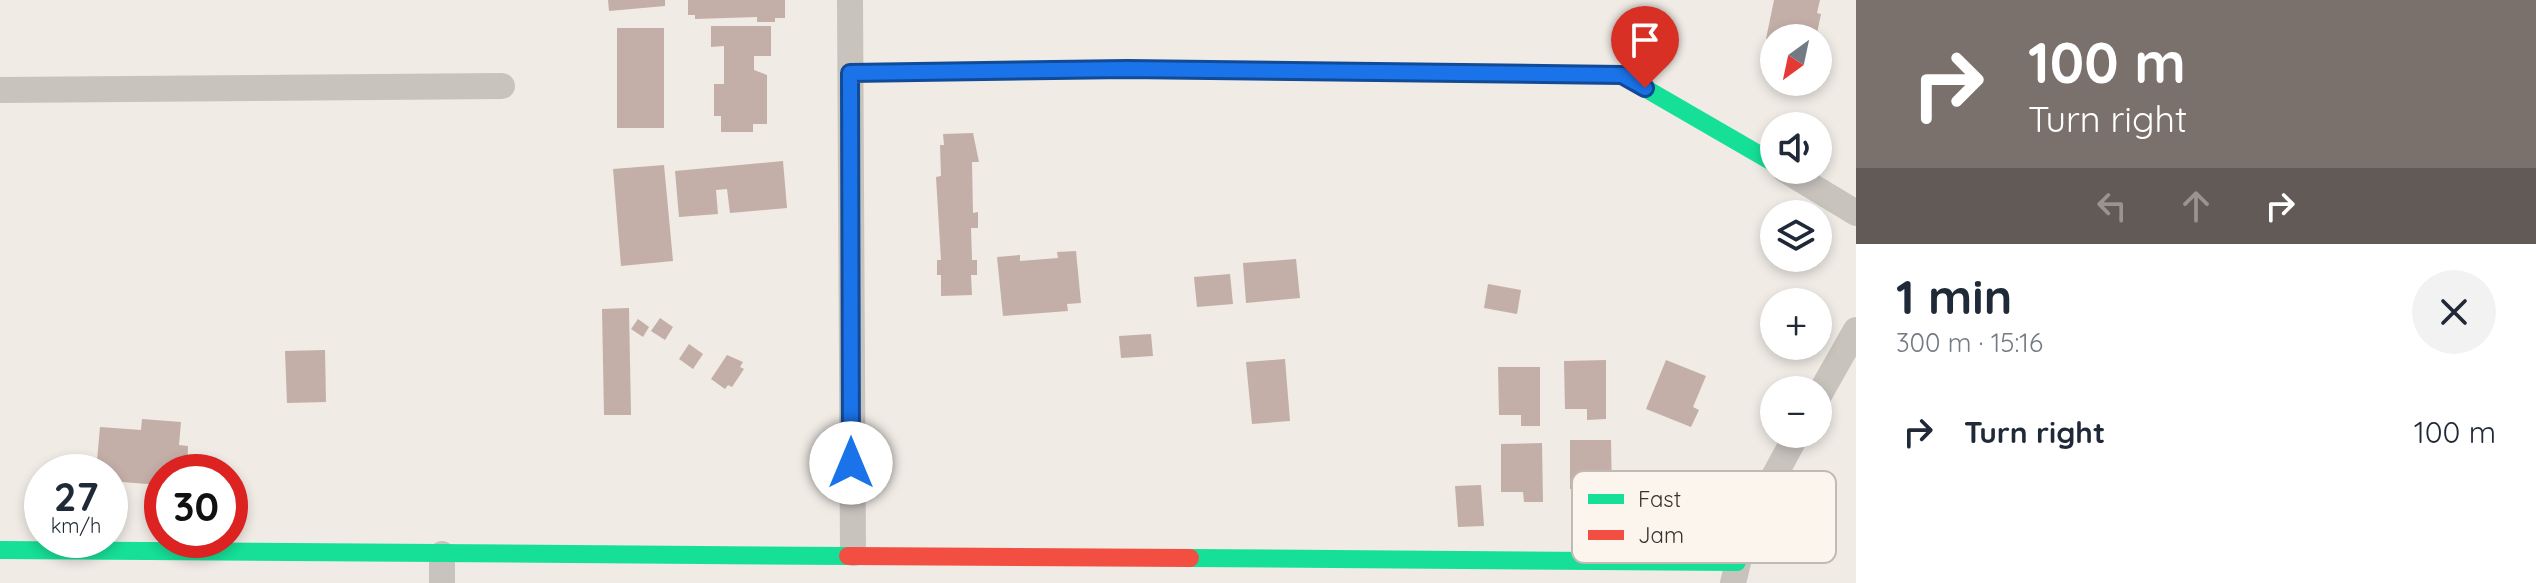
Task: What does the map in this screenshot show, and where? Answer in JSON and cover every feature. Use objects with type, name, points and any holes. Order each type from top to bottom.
[{"type":"street","points":[[850,0],[853,553]]},
{"type":"street","points":[[850,73],[1127,69],[1622,75],[1760,155]]},
{"type":"street","points":[[0,90],[502,86]]},
{"type":"street","points":[[1808,184],[1856,213]]},
{"type":"street","points":[[1830,376],[1856,330]]},
{"type":"street","points":[[1777,471],[1789,448]]},
{"type":"street","points":[[0,550],[442,554],[853,553],[1735,572]]},
{"type":"street","points":[[442,554],[442,583]]},
{"type":"building","points":[[608,0],[665,0],[665,6],[609,11]]},
{"type":"building","points":[[688,0],[785,0],[785,18],[775,18],[775,22],[757,22],[757,17],[695,19],[695,15],[688,15]]},
{"type":"building","points":[[1774,0],[1820,0],[1817,13],[1821,14],[1819,24],[1769,24]]},
{"type":"building","points":[[711,26],[771,26],[771,56],[754,56],[754,70],[767,75],[767,124],[753,124],[753,132],[721,132],[721,116],[714,116],[714,84],[724,84],[724,46],[711,47]]},
{"type":"building","points":[[617,28],[664,28],[664,128],[617,128]]},
{"type":"building","points":[[973,133],[979,162],[972,162],[973,213],[978,212],[978,228],[971,228],[972,260],[977,260],[977,275],[971,275],[972,295],[941,296],[941,275],[937,275],[937,260],[941,260],[936,177],[941,176],[940,145],[944,145],[943,134]]},
{"type":"building","points":[[783,161],[787,208],[730,213],[727,189],[716,190],[718,214],[679,217],[675,171]]},
{"type":"building","points":[[664,165],[673,261],[621,266],[613,169]]},
{"type":"building","points":[[1076,251],[1081,303],[1067,304],[1068,311],[1003,316],[997,257],[1020,255],[1020,261],[1058,258],[1057,252]]},
{"type":"building","points":[[1296,259],[1300,298],[1246,303],[1243,263]]},
{"type":"building","points":[[1230,274],[1233,304],[1197,307],[1194,277]]},
{"type":"building","points":[[1488,284],[1521,290],[1517,314],[1484,308]]},
{"type":"building","points":[[629,308],[631,415],[604,415],[602,309]]},
{"type":"building","points":[[660,318],[673,327],[665,340],[651,331]]},
{"type":"building","points":[[638,319],[649,327],[643,337],[631,329]]},
{"type":"building","points":[[1151,334],[1153,356],[1121,358],[1119,336]]},
{"type":"building","points":[[689,344],[703,354],[693,369],[679,359]]},
{"type":"building","points":[[325,350],[326,402],[287,403],[285,351]]},
{"type":"building","points":[[727,355],[743,362],[740,367],[744,369],[732,387],[728,385],[725,389],[711,379]]},
{"type":"building","points":[[1285,359],[1290,421],[1252,424],[1246,362]]},
{"type":"building","points":[[1606,360],[1606,419],[1587,420],[1587,409],[1565,409],[1564,361]]},
{"type":"building","points":[[1666,360],[1706,376],[1693,407],[1699,410],[1691,427],[1646,409]]},
{"type":"building","points":[[1498,367],[1540,367],[1540,426],[1521,426],[1521,415],[1499,415]]},
{"type":"building","points":[[142,419],[181,422],[179,445],[188,446],[188,454],[144,454],[144,484],[128,482],[128,454],[98,454],[100,427],[141,430]]},
{"type":"building","points":[[1570,440],[1611,440],[1612,471],[1572,471],[1570,489]]},
{"type":"building","points":[[1542,443],[1543,502],[1524,502],[1523,492],[1501,492],[1501,444]]},
{"type":"building","points":[[1481,485],[1484,526],[1458,527],[1455,486]]},
{"type":"traffic: fast","points":[[850,73],[1127,69],[1622,75],[1760,155]]},
{"type":"traffic: fast","points":[[0,550],[848,556]]},
{"type":"traffic: fast","points":[[1190,558],[1572,561]]},
{"type":"traffic: jam","points":[[848,556],[1190,558]]},
{"type":"route","points":[[851,463],[850,73],[1127,69],[1622,75],[1645,88]]}]
